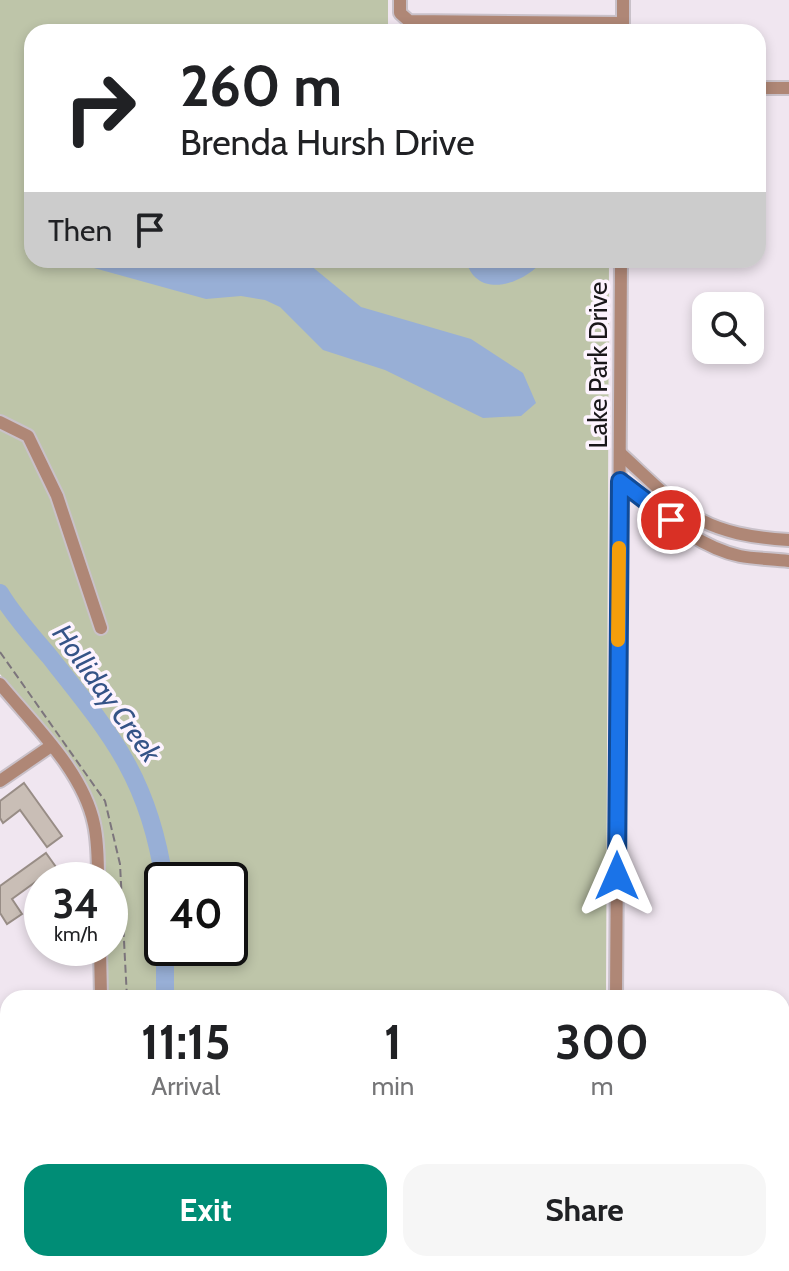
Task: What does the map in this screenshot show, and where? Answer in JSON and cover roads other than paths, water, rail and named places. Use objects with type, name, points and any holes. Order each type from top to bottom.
[{"type":"street","points":[[400,0],[400,13],[409,21],[501,24]]},
{"type":"street","points":[[623,0],[623,24]]},
{"type":"street","points":[[766,88],[789,88]]},
{"type":"street","name":"Lake Park Drive","points":[[616,990],[621,268]]},
{"type":"street","points":[[0,422],[28,436],[34,448],[57,496],[101,628]]},
{"type":"street","points":[[620,453],[674,504],[713,528],[748,537],[789,540]]},
{"type":"street","points":[[620,481],[692,536],[716,548],[741,556],[789,561]]},
{"type":"street","points":[[0,684],[51,746],[88,804],[94,823],[97,862]]},
{"type":"street","points":[[0,781],[51,746]]},
{"type":"street","points":[[100,966],[101,990]]},
{"type":"water","points":[[94,268],[314,268],[361,307],[471,339],[523,373],[536,403],[521,416],[483,418],[385,370],[323,350],[280,307],[265,300],[241,296],[206,299]]},
{"type":"water","points":[[469,268],[536,268],[525,276],[502,284],[480,281]]},
{"type":"waterway","name":"Holliday Creek","points":[[0,593],[109,734],[124,759],[148,813],[160,862]]},
{"type":"waterway","name":"Holliday Creek","points":[[165,966],[165,990]]}]
